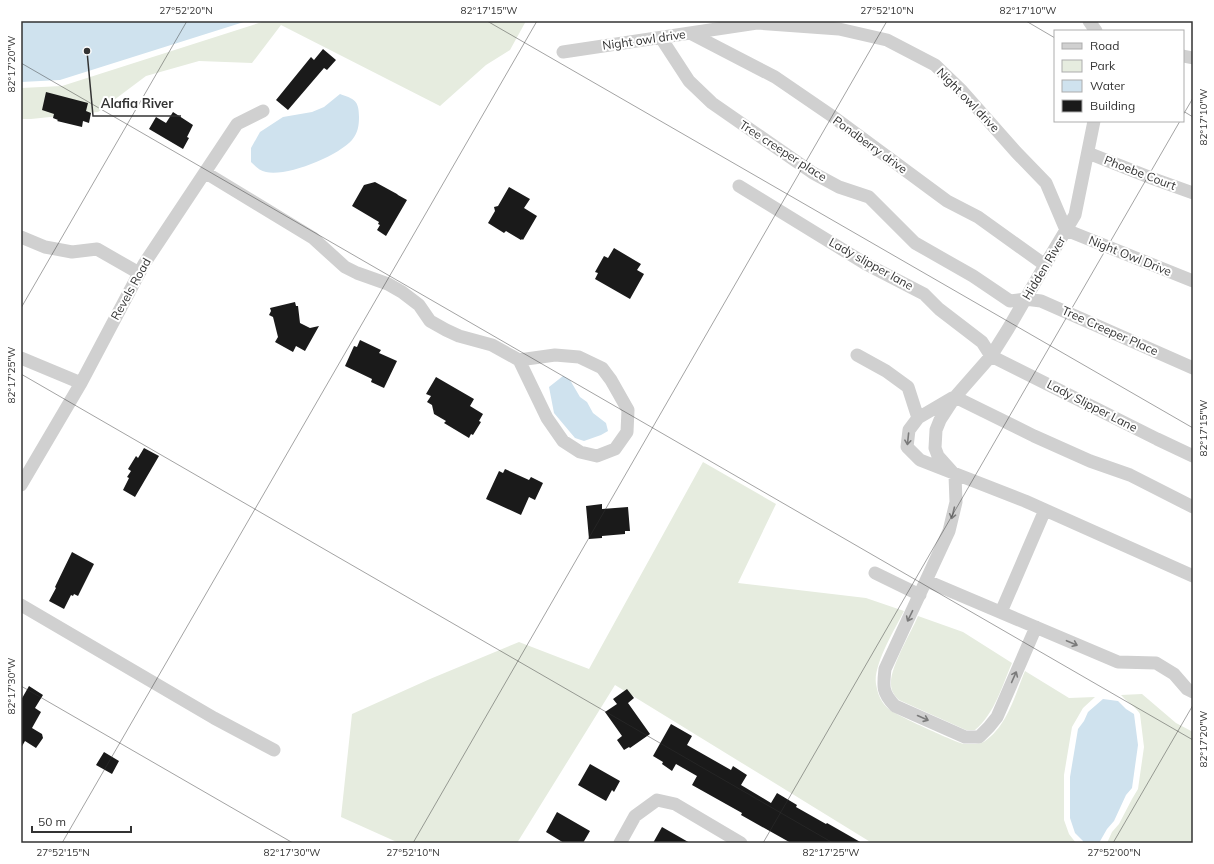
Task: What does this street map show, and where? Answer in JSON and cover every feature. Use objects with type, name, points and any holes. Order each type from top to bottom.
[{"type":"street","points":[[1089,21],[1095,30]]},
{"type":"street","name":"Night owl drive","points":[[563,52],[757,24],[839,30],[887,40],[935,65],[962,91],[1016,152],[1046,183],[1066,230]]},
{"type":"street","name":"Pondberry drive","points":[[690,33],[775,77],[832,116],[946,201],[978,217],[1045,265]]},
{"type":"street","name":"Tree creeper place","points":[[661,38],[689,81],[712,103],[813,173],[839,187],[869,197],[916,243],[1010,300],[1025,299]]},
{"type":"street","name":"Revels Road","points":[[21,485],[80,383],[144,264],[237,124],[263,111]]},
{"type":"street","name":"Hidden River","points":[[956,475],[938,456],[934,440],[936,430],[940,420],[955,397],[991,356],[1008,330],[1075,215],[1094,122]]},
{"type":"street","name":"Phoebe Court","points":[[1088,153],[1193,193]]},
{"type":"street","points":[[206,172],[313,238],[345,267],[388,284],[402,292],[419,305],[430,321],[459,336],[492,345],[519,360],[547,418],[563,441],[580,452],[597,456],[615,450],[627,432],[628,410],[612,380],[602,368],[579,357],[555,355],[519,360]]},
{"type":"street","name":"Lady slipper lane","points":[[740,186],[866,264],[924,294],[939,309],[982,342],[991,356]]},
{"type":"street","name":"Night Owl Drive","points":[[1066,230],[1193,281]]},
{"type":"street","points":[[21,237],[44,248],[72,252],[97,249],[139,273]]},
{"type":"street","name":"Tree Creeper Place","points":[[1025,299],[1041,301],[1193,368]]},
{"type":"street","points":[[857,355],[886,371],[908,387],[918,418]]},
{"type":"street","name":"Lady Slipper Lane","points":[[991,356],[1193,456]]},
{"type":"street","points":[[21,358],[80,383]]},
{"type":"street","points":[[955,397],[1034,436],[1090,461],[1130,475],[1193,507]]},
{"type":"street","name":"Hidden River","points":[[955,397],[918,418],[909,430],[907,447],[920,460],[1045,510],[1193,576]]},
{"type":"street","points":[[956,475],[956,502],[949,531],[885,669],[883,684],[887,697],[895,706],[965,737],[979,737],[997,717],[1036,627]]},
{"type":"street","points":[[1001,612],[1045,510]]},
{"type":"street","points":[[875,573],[920,595]]},
{"type":"street","points":[[927,580],[1118,662],[1156,663],[1174,674],[1187,689],[1193,692]]},
{"type":"street","points":[[21,605],[214,718],[274,750]]},
{"type":"street","points":[[620,843],[635,816],[657,800],[675,804],[741,843]]},
{"type":"green space","points":[[265,21],[526,21],[510,50],[486,65],[440,106],[281,25],[252,63],[199,61],[146,76],[98,112],[21,119],[21,88],[62,86]]},
{"type":"green space","points":[[703,462],[776,504],[738,583],[866,598],[904,611],[881,657],[876,676],[876,684],[880,698],[884,705],[895,713],[964,744],[975,744],[985,741],[993,735],[1005,719],[1025,671],[1069,698],[1095,697],[1083,708],[1072,727],[1064,775],[1064,820],[1069,834],[1076,843],[872,843],[615,685],[517,843],[399,843],[341,817],[352,714],[430,679],[519,642],[589,669]]},
{"type":"green space","points":[[918,616],[963,632],[1012,663],[993,707],[988,716],[975,730],[966,730],[899,700],[893,693],[891,684],[894,669]]},
{"type":"green space","points":[[1142,694],[1176,723],[1193,732],[1193,843],[1107,843],[1138,789],[1144,747],[1140,714],[1121,695]]},
{"type":"water","points":[[21,21],[247,21],[60,80],[21,82]]},
{"type":"water","points":[[340,94],[355,101],[359,111],[357,132],[352,140],[345,146],[312,164],[275,173],[266,172],[251,162],[251,148],[260,132],[283,117],[312,112],[324,107]]},
{"type":"water","points":[[563,376],[570,380],[580,397],[587,402],[593,413],[606,423],[608,431],[584,441],[575,438],[554,413],[549,387]]},
{"type":"water","points":[[1103,699],[1118,701],[1134,714],[1138,745],[1132,788],[1126,795],[1114,821],[1107,829],[1099,843],[1083,843],[1083,841],[1075,833],[1070,818],[1070,777],[1078,729],[1088,712]]},
{"type":"building","points":[[323,49],[336,60],[327,70],[324,68],[288,110],[276,100],[311,57],[314,60]]},
{"type":"building","points":[[46,92],[88,103],[86,111],[91,113],[89,123],[83,121],[82,127],[57,121],[58,120],[53,118],[54,114],[42,110]]},
{"type":"building","points":[[173,112],[193,125],[187,137],[189,138],[183,149],[149,129],[156,117],[166,123]]},
{"type":"building","points":[[375,182],[407,200],[386,236],[377,230],[380,225],[378,224],[379,222],[352,206],[364,185]]},
{"type":"building","points":[[509,187],[530,199],[524,208],[537,216],[523,240],[506,231],[504,233],[488,223],[495,211],[494,207],[498,206]]},
{"type":"building","points":[[614,248],[641,264],[637,270],[644,274],[630,299],[595,279],[598,273],[595,272],[604,256],[608,258]]},
{"type":"building","points":[[295,302],[296,306],[298,306],[300,323],[310,328],[319,326],[305,351],[296,346],[293,352],[275,342],[278,337],[273,317],[269,315],[271,311],[270,308]]},
{"type":"building","points":[[360,340],[381,350],[379,353],[397,361],[384,388],[371,382],[372,379],[345,366],[354,346],[357,347]]},
{"type":"building","points":[[436,377],[474,399],[470,406],[483,414],[479,421],[481,422],[473,435],[471,434],[469,438],[444,423],[446,421],[434,414],[432,405],[427,402],[431,396],[426,394]]},
{"type":"building","points":[[144,448],[159,456],[135,497],[123,490],[129,478],[127,477],[131,471],[128,469],[136,456],[138,458]]},
{"type":"building","points":[[505,469],[529,480],[531,477],[543,483],[535,500],[529,497],[521,515],[486,499],[499,471],[503,473]]},
{"type":"building","points":[[602,504],[602,509],[628,507],[630,531],[625,531],[625,534],[589,539],[586,506]]},
{"type":"building","points":[[72,552],[94,564],[78,596],[74,594],[73,596],[71,595],[64,609],[49,601]]},
{"type":"building","points":[[29,686],[43,695],[35,708],[41,712],[32,728],[42,734],[43,738],[36,748],[25,741],[21,748],[21,700]]},
{"type":"building","points":[[627,689],[634,698],[628,703],[650,734],[630,748],[629,747],[624,750],[617,740],[622,736],[605,712],[617,704],[613,699]]},
{"type":"building","points":[[671,724],[692,736],[687,745],[731,770],[733,766],[747,775],[741,785],[771,803],[777,793],[797,805],[796,807],[862,843],[791,843],[692,785],[697,776],[676,764],[672,771],[662,764],[663,762],[653,756]]},
{"type":"building","points":[[104,752],[119,761],[112,774],[96,765]]},
{"type":"building","points":[[590,764],[620,781],[614,792],[612,790],[606,801],[578,785]]},
{"type":"building","points":[[557,812],[590,831],[583,843],[564,843],[546,832]]},
{"type":"building","points":[[662,827],[690,843],[653,843]]},
{"type":"place","name":"Alafia River","points":[[87,51]]}]
